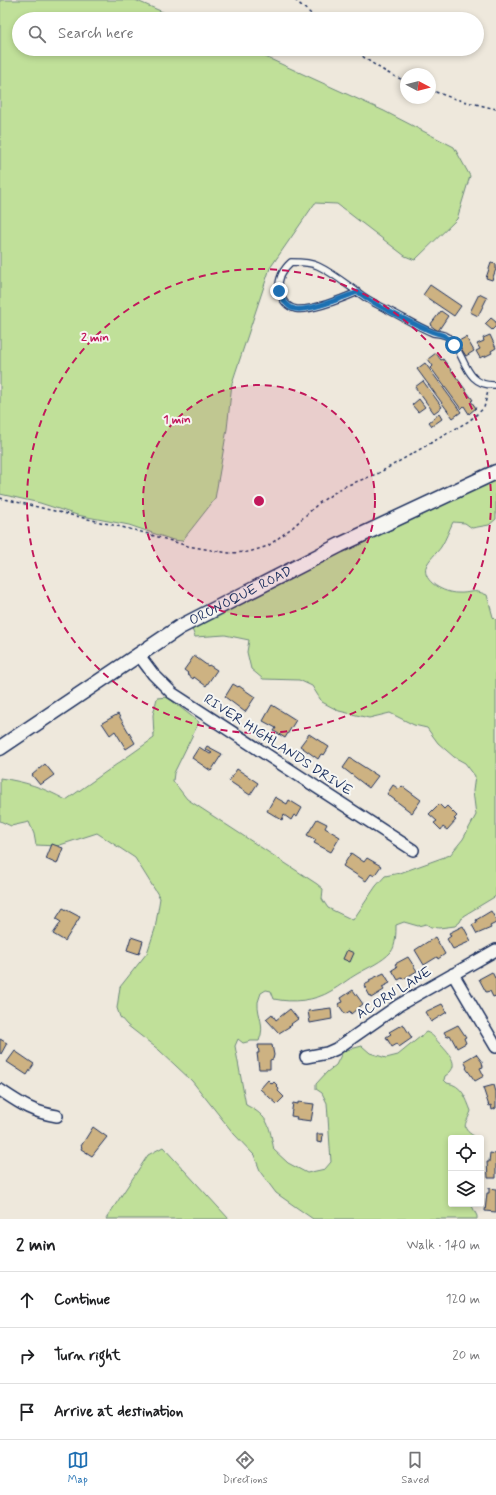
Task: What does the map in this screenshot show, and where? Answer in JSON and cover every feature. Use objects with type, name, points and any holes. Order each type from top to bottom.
[{"type":"street","name":"ORONOQUE ROAD","points":[[0,748],[180,627],[340,545],[496,472]]},
{"type":"street","name":"RIVER HIGHLANDS DRIVE","points":[[138,654],[153,674],[172,693],[413,850]]},
{"type":"street","name":"ACORN LANE","points":[[306,1057],[327,1053],[336,1049],[399,1005],[496,950]]},
{"type":"street","points":[[453,974],[496,1047]]},
{"type":"street","points":[[0,1090],[25,1107],[44,1114],[57,1116]]},
{"type":"lane","points":[[358,292],[315,306],[295,309],[283,301],[279,291],[278,282],[286,266],[291,262],[302,262],[316,265],[384,308],[434,333],[447,336],[454,345],[464,366],[476,380],[489,386],[496,385]]},
{"type":"path","points":[[295,0],[309,12]]},
{"type":"path","points":[[362,56],[393,77],[400,79]]},
{"type":"path","points":[[436,92],[455,99],[496,108]]},
{"type":"path","points":[[0,498],[138,531],[188,546],[229,553],[249,552],[268,546],[293,527],[318,503],[343,487],[379,473],[469,421],[484,408],[489,386]]},
{"type":"green space","points":[[0,0],[135,0],[163,12],[12,12],[12,56],[263,56],[384,111],[454,147],[470,176],[457,219],[415,260],[405,256],[337,204],[315,203],[270,268],[232,383],[227,429],[215,499],[182,541],[173,540],[129,525],[77,515],[40,503],[0,494]]},
{"type":"green space","points":[[492,479],[496,482],[496,519],[489,525],[472,528],[465,523],[453,522],[441,547],[427,564],[426,572],[427,577],[431,582],[441,589],[457,593],[474,592],[487,595],[493,617],[496,620],[496,896],[463,916],[460,922],[455,926],[439,928],[431,927],[426,924],[418,926],[404,922],[396,925],[394,946],[387,956],[334,989],[318,997],[288,1001],[274,999],[271,991],[266,990],[261,993],[258,1002],[262,1030],[259,1041],[243,1043],[238,1039],[235,1046],[246,1105],[254,1109],[264,1118],[269,1128],[274,1150],[288,1163],[307,1173],[325,1169],[331,1162],[327,1103],[322,1093],[316,1089],[316,1084],[336,1065],[343,1051],[362,1046],[370,1053],[386,1058],[398,1055],[426,1032],[431,1034],[448,1053],[452,1060],[452,1068],[445,1076],[444,1080],[460,1089],[471,1111],[465,1127],[472,1135],[448,1135],[448,1207],[472,1207],[477,1219],[313,1219],[276,1193],[261,1173],[254,1155],[234,1134],[192,1081],[159,1050],[127,1025],[120,1017],[117,1008],[120,987],[147,953],[155,929],[160,898],[135,858],[97,833],[57,846],[36,845],[34,834],[29,822],[11,826],[0,821],[0,778],[18,781],[34,786],[66,800],[154,738],[153,715],[157,698],[167,697],[199,722],[174,773],[173,781],[187,799],[317,884],[323,889],[322,899],[328,908],[353,920],[376,886],[385,876],[400,873],[450,855],[463,839],[476,815],[473,791],[475,776],[465,763],[454,757],[438,743],[427,728],[414,725],[390,713],[369,718],[339,711],[322,702],[312,686],[299,680],[263,679],[251,669],[247,652],[249,640],[225,635],[195,637],[192,629],[282,580]]},
{"type":"green space","points":[[163,1147],[229,1219],[106,1219],[148,1155]]},
{"type":"building","points":[[491,263],[496,264],[496,269],[492,280],[486,278]]},
{"type":"building","points":[[430,285],[461,306],[454,316],[423,295]]},
{"type":"building","points":[[479,294],[487,298],[478,316],[470,312]]},
{"type":"building","points":[[441,311],[448,316],[438,331],[430,325]]},
{"type":"building","points":[[491,318],[496,322],[496,326],[492,330],[485,324]]},
{"type":"building","points":[[490,335],[496,348],[491,351],[492,353],[480,358],[476,351],[480,349],[477,344],[484,341],[483,338]]},
{"type":"building","points":[[466,337],[474,351],[466,356],[457,342]]},
{"type":"building","points":[[436,353],[441,360],[443,359],[473,400],[471,401],[476,408],[469,414],[464,406],[461,409],[431,368],[433,366],[428,359]]},
{"type":"building","points":[[425,363],[461,412],[453,418],[417,369]]},
{"type":"building","points":[[423,381],[442,407],[434,413],[415,387]]},
{"type":"building","points":[[419,399],[425,407],[418,412],[412,405]]},
{"type":"building","points":[[439,414],[442,419],[432,426],[429,422]]},
{"type":"building","points":[[194,656],[208,666],[209,665],[217,670],[206,686],[194,677],[193,679],[184,670]]},
{"type":"building","points":[[233,684],[238,687],[239,686],[255,697],[245,712],[225,697]]},
{"type":"building","points":[[272,705],[296,720],[285,738],[274,731],[276,728],[263,721]]},
{"type":"building","points":[[118,714],[135,743],[126,749],[115,731],[110,735],[102,723]]},
{"type":"building","points":[[309,734],[329,747],[324,755],[321,754],[318,759],[300,746]]},
{"type":"building","points":[[207,746],[222,754],[211,771],[192,758],[199,747],[210,754],[212,753],[205,749]]},
{"type":"building","points":[[350,758],[378,776],[369,788],[343,768]]},
{"type":"building","points":[[45,764],[54,775],[40,785],[32,775]]},
{"type":"building","points":[[237,769],[258,783],[250,795],[229,781]]},
{"type":"building","points":[[393,785],[399,789],[402,786],[421,800],[412,813],[387,794]]},
{"type":"building","points":[[275,797],[287,804],[289,800],[302,808],[297,817],[294,815],[291,820],[284,815],[282,820],[267,811]]},
{"type":"building","points":[[439,804],[444,809],[447,806],[457,816],[454,819],[456,820],[447,830],[443,827],[441,830],[434,823],[437,821],[429,814]]},
{"type":"building","points":[[317,819],[327,824],[325,828],[340,837],[331,852],[314,843],[316,840],[307,835]]},
{"type":"building","points":[[52,844],[63,848],[57,864],[46,859]]},
{"type":"building","points":[[351,853],[364,862],[367,858],[381,866],[374,876],[371,874],[366,881],[343,866]]},
{"type":"building","points":[[63,908],[80,917],[65,941],[53,934],[61,922],[56,919]]},
{"type":"building","points":[[491,911],[496,923],[490,926],[491,928],[477,934],[472,925],[477,922],[476,920]]},
{"type":"building","points":[[463,926],[471,941],[453,949],[447,939],[451,936],[449,933]]},
{"type":"building","points":[[131,937],[143,941],[139,954],[127,950]]},
{"type":"building","points":[[435,937],[445,954],[424,965],[415,950]]},
{"type":"building","points":[[347,950],[354,953],[350,962],[343,959]]},
{"type":"building","points":[[408,957],[417,971],[403,979],[398,980],[392,970],[397,967],[395,964]]},
{"type":"building","points":[[492,972],[495,978],[496,977],[496,996],[493,997],[490,991],[486,992],[479,979]]},
{"type":"building","points":[[384,973],[390,983],[382,987],[384,990],[371,998],[364,985],[370,982],[369,980]]},
{"type":"building","points":[[353,990],[363,1004],[351,1014],[350,1011],[345,1014],[338,1004],[343,1002],[341,998]]},
{"type":"building","points":[[442,1004],[447,1012],[431,1022],[425,1012]]},
{"type":"building","points":[[331,1008],[332,1019],[310,1023],[308,1011]]},
{"type":"building","points":[[290,1009],[298,1019],[291,1024],[292,1025],[279,1033],[266,1019],[272,1014],[276,1020]]},
{"type":"building","points":[[403,1024],[412,1038],[399,1047],[397,1044],[392,1047],[386,1037],[391,1034],[389,1032]]},
{"type":"building","points":[[458,1025],[466,1037],[464,1038],[466,1043],[457,1048],[450,1035],[447,1037],[444,1032]]},
{"type":"building","points":[[0,1039],[7,1043],[1,1054],[0,1053]]},
{"type":"building","points":[[258,1045],[272,1045],[274,1055],[273,1059],[270,1060],[270,1069],[259,1069],[257,1053],[259,1053]]},
{"type":"building","points":[[15,1051],[34,1064],[27,1075],[7,1062]]},
{"type":"building","points":[[476,1054],[482,1062],[483,1067],[480,1068],[484,1076],[475,1081],[466,1068],[467,1067],[464,1061]]},
{"type":"building","points":[[268,1080],[272,1084],[274,1082],[278,1086],[278,1091],[284,1097],[277,1104],[260,1089]]},
{"type":"building","points":[[494,1085],[496,1092],[496,1108],[492,1110],[491,1105],[489,1106],[483,1088]]},
{"type":"building","points":[[298,1102],[314,1104],[311,1121],[296,1119],[297,1117],[291,1116],[293,1103],[298,1104]]},
{"type":"building","points":[[93,1127],[107,1137],[92,1156],[81,1149],[81,1146]]},
{"type":"building","points":[[317,1134],[323,1134],[322,1143],[317,1142]]},
{"type":"building","points":[[490,1153],[496,1154],[496,1178],[488,1178],[487,1162],[489,1162]]},
{"type":"building","points":[[489,1188],[496,1189],[496,1212],[485,1211]]},
{"type":"route","points":[[279,291],[283,301],[295,309],[315,306],[358,292],[391,312],[434,333],[447,336],[454,345]]}]
